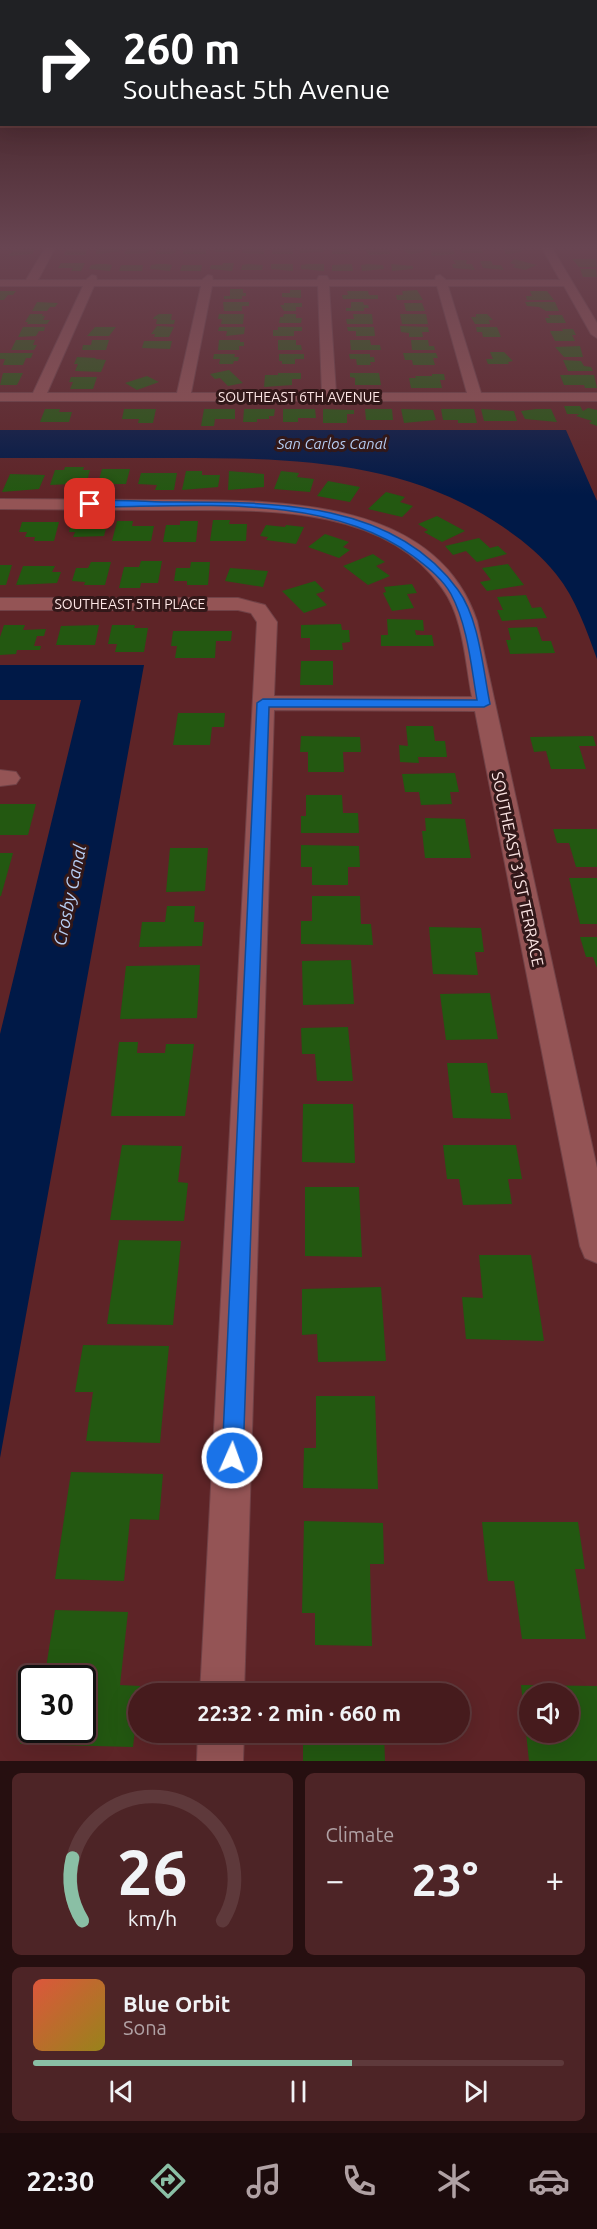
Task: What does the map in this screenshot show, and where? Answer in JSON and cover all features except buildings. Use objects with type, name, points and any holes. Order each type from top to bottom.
[{"type":"street","points":[[38,397],[68,330]]},
{"type":"street","points":[[183,397],[197,330]]},
{"type":"street","points":[[326,330],[329,397]]},
{"type":"street","points":[[455,330],[475,397]]},
{"type":"street","name":"SOUTHEAST 6TH AVENUE","points":[[0,397],[597,397]]},
{"type":"street","name":"SOUTHEAST 31ST TERRACE","points":[[0,504],[263,505],[321,513],[378,531],[418,553],[443,576],[455,593],[467,621],[597,1246]]},
{"type":"street","name":"SOUTHEAST 5TH PLACE","points":[[0,604],[230,603],[258,609],[267,622],[263,703]]},
{"type":"street","points":[[222,1683],[263,703],[484,704]]},
{"type":"street","points":[[220,1761],[221,1743]]},
{"type":"water","name":"San Carlos Canal","points":[[0,430],[566,430],[597,501],[597,659],[569,594],[556,574],[535,552],[494,521],[456,500],[417,484],[376,473],[292,461],[207,458],[0,458]]},
{"type":"water","name":"Crosby Canal","points":[[0,665],[144,665],[0,1458],[0,1034],[81,700],[0,700]]},
{"type":"route","points":[[90,504],[263,505],[293,508],[362,524],[398,541],[418,553],[435,568],[455,593],[467,621],[484,704],[263,703],[232,1458]]}]
